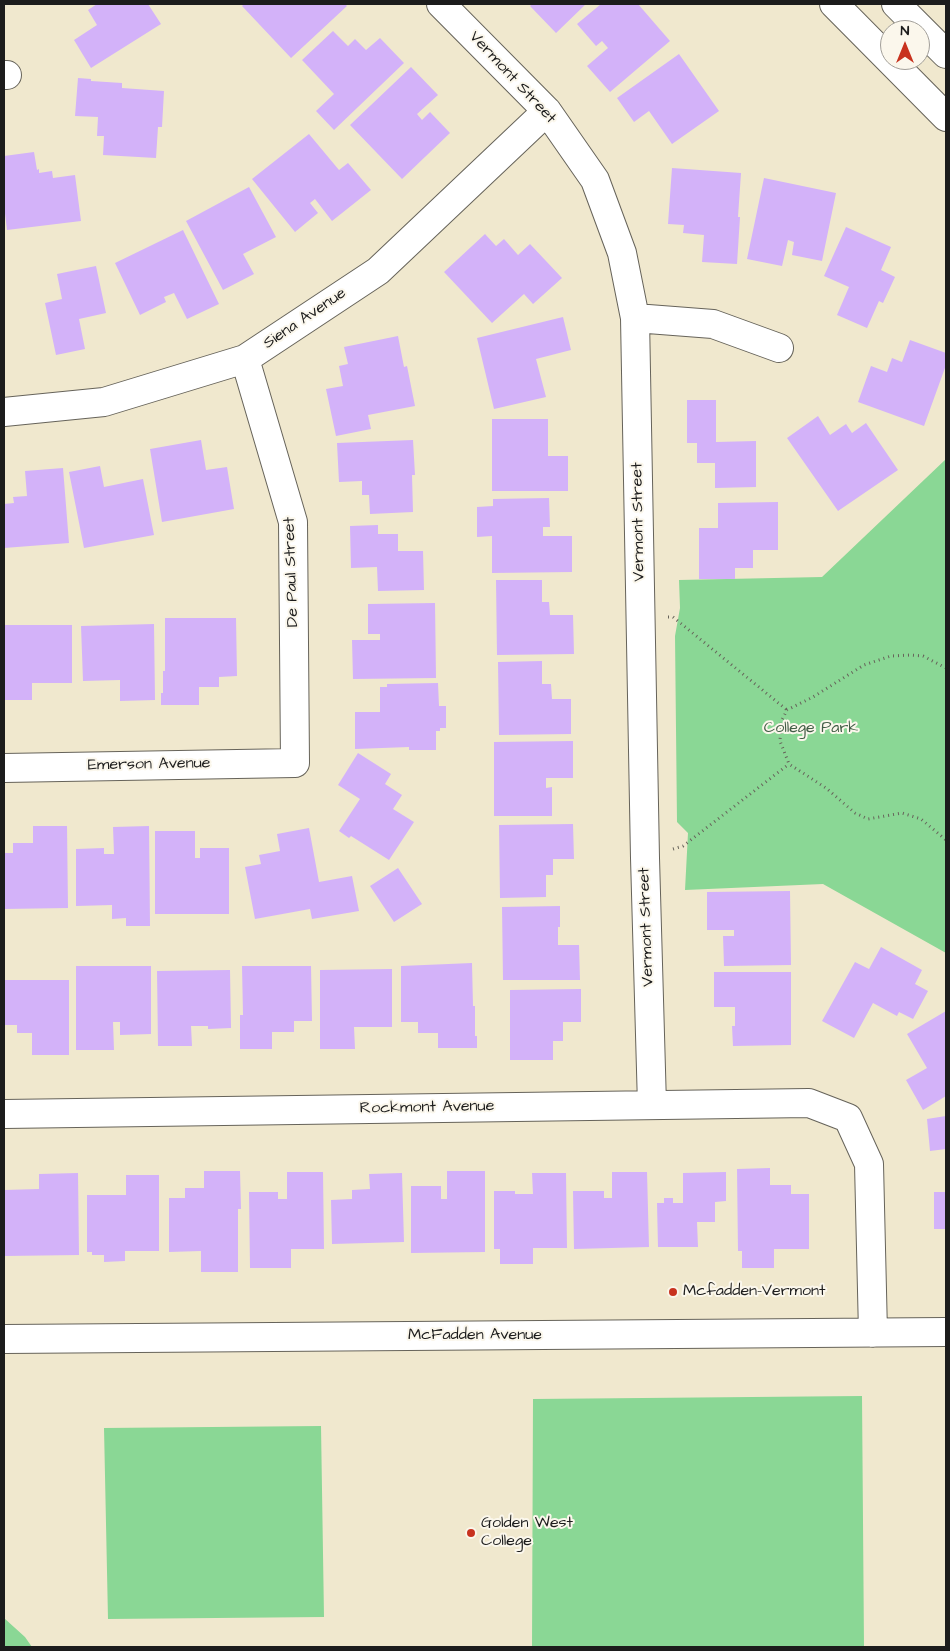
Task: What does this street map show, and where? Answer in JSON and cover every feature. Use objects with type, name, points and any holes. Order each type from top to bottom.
[{"type":"main road","name":"Vermont Street","points":[[441,4],[547,111],[595,180],[622,253],[635,318],[645,858],[652,1105]]},
{"type":"main road","points":[[834,4],[946,117]]},
{"type":"main road","points":[[896,4],[946,54]]},
{"type":"main road","name":"Siena Avenue","points":[[4,412],[104,402],[245,359],[378,271],[547,111]]},
{"type":"main road","points":[[635,318],[713,324],[779,348]]},
{"type":"main road","name":"De Paul Street","points":[[245,359],[293,522],[295,762]]},
{"type":"main road","name":"Emerson Avenue","points":[[4,768],[295,762]]},
{"type":"main road","name":"Rockmont Avenue","points":[[4,1114],[809,1103],[848,1118],[869,1164],[873,1333]]},
{"type":"main road","name":"McFadden Avenue","points":[[4,1339],[946,1332]]},
{"type":"path","points":[[641,620],[673,617],[787,710]]},
{"type":"path","points":[[946,668],[923,656],[891,656],[864,665],[813,697],[787,710],[781,722],[780,741],[788,764],[826,788],[856,813],[868,819],[902,813],[921,819],[946,840]]},
{"type":"path","points":[[645,858],[682,846],[788,764]]},
{"type":"green space","name":"College Park","points":[[946,459],[946,953],[823,884],[685,890],[688,833],[677,822],[675,636],[680,608],[679,580],[822,577]]},
{"type":"green space","points":[[862,1396],[864,1647],[532,1647],[533,1399]]},
{"type":"green space","points":[[321,1426],[324,1617],[108,1619],[104,1428]]},
{"type":"green space","points":[[4,1618],[25,1637],[32,1647],[4,1647]]},
{"type":"building","points":[[97,4],[148,4],[161,24],[91,68],[74,40],[97,25],[88,10]]},
{"type":"building","points":[[244,4],[345,4],[347,6],[291,58],[242,6]]},
{"type":"building","points":[[532,4],[586,4],[556,33],[530,6]]},
{"type":"building","points":[[601,4],[638,4],[670,41],[610,92],[587,66],[608,48],[602,41],[596,46],[577,24]]},
{"type":"building","points":[[333,31],[348,46],[355,39],[366,50],[380,38],[404,63],[334,130],[316,111],[334,94],[302,60]]},
{"type":"building","points":[[679,54],[719,111],[672,144],[649,111],[634,122],[617,98]]},
{"type":"building","points":[[411,67],[438,95],[417,114],[422,120],[430,112],[450,133],[402,179],[350,125]]},
{"type":"building","points":[[78,78],[91,79],[91,81],[122,83],[122,88],[164,91],[162,127],[158,127],[156,158],[103,155],[104,136],[97,136],[98,117],[75,116]]},
{"type":"building","points":[[309,134],[339,170],[348,163],[371,190],[332,221],[315,199],[310,203],[318,213],[295,232],[252,179]]},
{"type":"building","points":[[34,152],[39,173],[52,171],[53,178],[75,175],[81,221],[7,230],[4,205],[4,156]]},
{"type":"building","points":[[672,168],[741,173],[737,264],[702,262],[704,235],[683,233],[684,225],[668,224]]},
{"type":"building","points":[[764,178],[836,193],[822,261],[792,255],[794,242],[788,240],[782,266],[747,259]]},
{"type":"building","points":[[249,187],[276,237],[243,254],[254,274],[223,290],[186,221]]},
{"type":"building","points":[[846,227],[891,247],[881,270],[895,277],[883,303],[879,301],[867,328],[837,315],[849,287],[824,276]]},
{"type":"building","points":[[183,230],[219,304],[187,319],[174,293],[164,297],[166,302],[140,315],[115,263]]},
{"type":"building","points":[[485,234],[496,246],[504,239],[518,255],[530,244],[562,278],[533,304],[524,294],[492,323],[444,272]]},
{"type":"building","points":[[96,266],[106,313],[79,319],[85,349],[56,355],[45,303],[62,299],[57,274]]},
{"type":"building","points":[[563,317],[571,350],[536,359],[546,397],[494,409],[477,338]]},
{"type":"building","points":[[398,336],[404,367],[407,366],[415,406],[368,415],[371,429],[336,436],[326,389],[343,386],[339,366],[348,364],[344,347]]},
{"type":"building","points":[[910,340],[946,353],[946,365],[924,426],[858,402],[871,366],[887,372],[892,358],[902,362]]},
{"type":"building","points":[[687,400],[716,400],[716,442],[756,441],[756,487],[715,488],[715,463],[697,463],[697,443],[687,443]]},
{"type":"building","points":[[818,416],[830,435],[846,424],[852,433],[866,423],[898,470],[838,511],[787,438]]},
{"type":"building","points":[[492,419],[548,419],[548,456],[568,456],[568,491],[492,491]]},
{"type":"building","points":[[201,440],[206,470],[227,467],[234,509],[162,522],[150,449]]},
{"type":"building","points":[[413,440],[415,475],[412,475],[413,512],[370,514],[369,495],[362,495],[362,481],[339,482],[337,443]]},
{"type":"building","points":[[100,466],[104,487],[143,479],[154,535],[84,548],[69,472]]},
{"type":"building","points":[[63,468],[69,543],[4,548],[4,504],[14,503],[13,497],[27,496],[25,471]]},
{"type":"building","points":[[549,498],[550,527],[543,527],[543,536],[572,536],[572,572],[492,573],[492,536],[477,537],[477,507],[493,506],[493,499]]},
{"type":"building","points":[[778,502],[778,550],[753,550],[753,568],[735,568],[735,579],[699,579],[699,528],[718,528],[718,503]]},
{"type":"building","points":[[378,525],[378,534],[398,534],[398,551],[423,551],[424,590],[378,591],[377,567],[351,568],[350,526]]},
{"type":"building","points":[[496,580],[542,580],[542,602],[549,602],[550,615],[573,615],[574,654],[497,655]]},
{"type":"building","points":[[435,603],[436,678],[353,679],[352,640],[380,640],[380,634],[368,634],[368,604]]},
{"type":"building","points":[[165,618],[236,618],[237,676],[219,677],[219,687],[199,687],[199,705],[161,705],[163,671],[165,671]]},
{"type":"building","points":[[154,624],[155,700],[120,701],[120,680],[83,681],[81,626]]},
{"type":"building","points":[[4,625],[72,625],[72,683],[32,683],[32,700],[4,700]]},
{"type":"building","points":[[542,661],[542,684],[551,684],[552,699],[571,699],[571,734],[499,735],[498,662]]},
{"type":"building","points":[[438,683],[439,706],[446,706],[446,728],[440,728],[440,731],[436,731],[436,750],[409,750],[409,747],[355,749],[355,712],[380,712],[380,687],[387,687],[387,684]]},
{"type":"building","points":[[573,741],[573,778],[546,778],[546,788],[552,787],[552,816],[494,816],[494,742]]},
{"type":"building","points":[[358,753],[391,774],[385,784],[402,795],[393,809],[414,822],[389,860],[351,836],[349,838],[339,831],[360,799],[338,785]]},
{"type":"building","points":[[573,824],[574,859],[553,859],[553,875],[546,875],[546,897],[500,898],[499,825]]},
{"type":"building","points":[[33,826],[67,826],[68,908],[4,909],[4,853],[13,853],[13,843],[33,843]]},
{"type":"building","points":[[149,826],[150,926],[126,926],[126,918],[112,919],[112,905],[76,906],[76,849],[104,848],[104,854],[114,854],[113,827]]},
{"type":"building","points":[[309,828],[319,882],[352,876],[359,911],[312,919],[310,909],[255,919],[245,867],[261,864],[259,855],[280,851],[277,834]]},
{"type":"building","points":[[155,831],[195,831],[195,858],[200,858],[200,848],[229,848],[229,914],[155,914]]},
{"type":"building","points":[[398,868],[422,904],[394,922],[370,886]]},
{"type":"building","points":[[790,891],[791,965],[724,966],[723,936],[734,936],[734,930],[707,930],[707,892]]},
{"type":"building","points":[[560,906],[558,945],[579,945],[580,980],[503,980],[502,907]]},
{"type":"building","points":[[881,947],[922,970],[915,984],[928,991],[913,1019],[899,1012],[897,1016],[873,1003],[854,1038],[822,1021],[855,962],[869,969]]},
{"type":"building","points":[[472,963],[473,1006],[475,1006],[477,1048],[438,1048],[438,1033],[418,1033],[418,1022],[401,1022],[401,966]]},
{"type":"building","points":[[76,966],[151,966],[151,1034],[120,1035],[120,1022],[113,1022],[114,1050],[76,1050]]},
{"type":"building","points":[[242,966],[311,966],[312,1021],[294,1021],[294,1032],[272,1032],[272,1049],[240,1049],[240,1015],[243,1015]]},
{"type":"building","points":[[392,969],[392,1027],[354,1027],[355,1049],[320,1049],[320,970]]},
{"type":"building","points":[[230,970],[231,1028],[208,1029],[208,1026],[191,1026],[192,1046],[158,1046],[157,971]]},
{"type":"building","points":[[714,972],[791,972],[791,1045],[733,1046],[732,1026],[735,1026],[735,1007],[714,1007]]},
{"type":"building","points":[[4,980],[69,980],[69,1055],[32,1055],[32,1033],[17,1033],[17,1025],[4,1025]]},
{"type":"building","points":[[581,989],[581,1022],[563,1022],[563,1041],[553,1041],[553,1060],[510,1060],[510,990]]},
{"type":"building","points":[[946,1011],[946,1096],[923,1110],[906,1080],[927,1068],[907,1034]]},
{"type":"building","points":[[946,1116],[946,1149],[930,1151],[927,1119]]},
{"type":"building","points":[[770,1168],[770,1185],[791,1185],[791,1194],[809,1194],[809,1249],[774,1249],[774,1268],[742,1268],[742,1251],[738,1251],[737,1169]]},
{"type":"building","points":[[204,1171],[240,1171],[241,1209],[238,1209],[238,1272],[201,1272],[201,1251],[169,1252],[169,1198],[185,1198],[185,1188],[204,1188]]},
{"type":"building","points":[[447,1171],[485,1171],[485,1252],[411,1253],[411,1186],[441,1186],[441,1199],[447,1199]]},
{"type":"building","points":[[287,1172],[323,1172],[324,1249],[291,1249],[291,1268],[250,1268],[249,1192],[278,1192],[278,1199],[287,1199]]},
{"type":"building","points":[[612,1172],[647,1172],[649,1247],[574,1249],[573,1191],[604,1191],[604,1198],[612,1198]]},
{"type":"building","points":[[726,1172],[726,1201],[715,1202],[715,1222],[697,1222],[698,1247],[658,1247],[657,1203],[664,1203],[664,1198],[673,1198],[673,1203],[683,1203],[683,1173]]},
{"type":"building","points":[[78,1173],[79,1255],[5,1256],[4,1190],[39,1189],[39,1174]]},
{"type":"building","points":[[402,1173],[404,1242],[332,1244],[331,1200],[352,1199],[352,1190],[370,1189],[369,1174]]},
{"type":"building","points":[[532,1173],[566,1173],[567,1248],[533,1248],[533,1264],[500,1264],[500,1249],[494,1249],[494,1191],[515,1191],[515,1194],[533,1194]]},
{"type":"building","points":[[126,1175],[159,1175],[159,1251],[125,1251],[125,1261],[104,1262],[104,1255],[92,1255],[92,1252],[87,1252],[87,1195],[126,1195]]},
{"type":"building","points":[[934,1192],[946,1192],[946,1229],[934,1229]]},
{"type":"place","name":"Mcfadden-Vermont","points":[[673,1292]]},
{"type":"place","name":"Golden West College","points":[[471,1533]]}]
